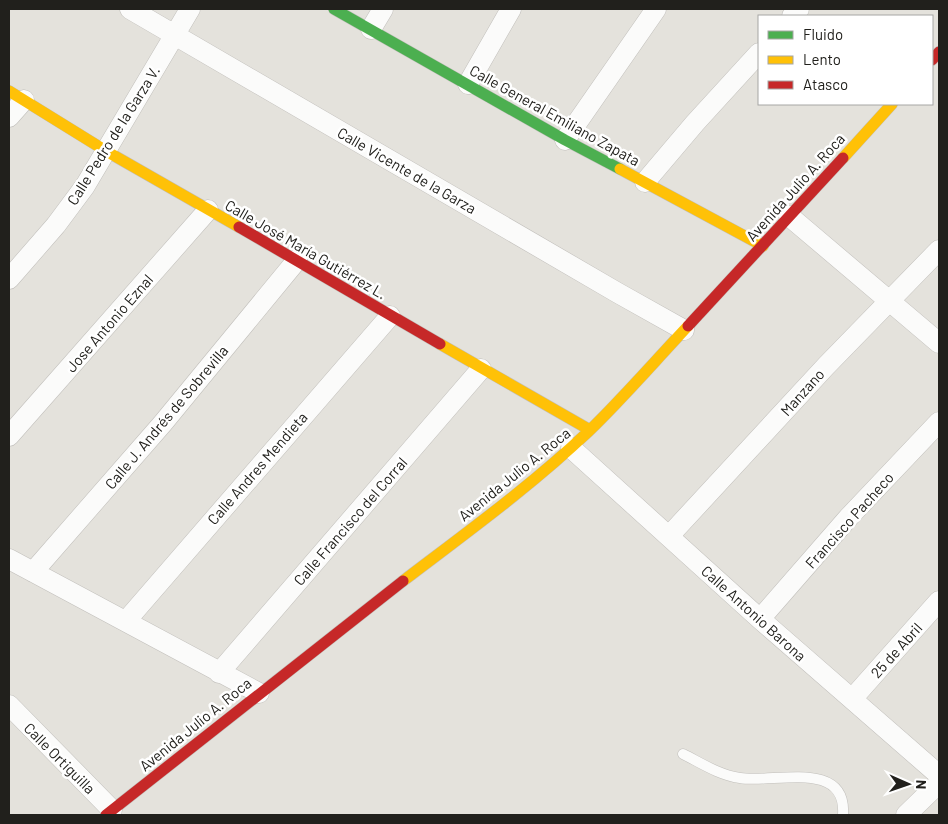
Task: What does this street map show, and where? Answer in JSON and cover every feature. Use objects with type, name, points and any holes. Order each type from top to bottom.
[{"type":"street","name":"Calle Vicente de la Garza","points":[[130,9],[684,330]]},
{"type":"street","name":"Calle Pedro de la Garza V.","points":[[9,279],[56,225],[85,186],[190,9]]},
{"type":"street","name":"Calle General Emiliano Zapata","points":[[334,9],[565,140],[763,246]]},
{"type":"street","points":[[371,29],[383,9]]},
{"type":"street","points":[[468,84],[511,9]]},
{"type":"street","points":[[565,140],[656,9]]},
{"type":"street","points":[[646,182],[695,123],[758,54]]},
{"type":"street","points":[[9,117],[16,95]]},
{"type":"street","name":"Calle José María Gutiérrez L.","points":[[16,95],[106,151],[297,260],[481,369],[590,430]]},
{"type":"street","name":"Avenida Julio A. Roca","points":[[109,813],[259,693],[524,488],[571,448],[763,246],[891,105]]},
{"type":"street","name":"Jose Antonio Eznal","points":[[9,436],[208,210]]},
{"type":"street","points":[[789,216],[939,343]]},
{"type":"street","name":"Manzano","points":[[669,536],[826,366],[939,250]]},
{"type":"street","name":"Calle J. Andrés de Sobrevilla","points":[[33,572],[163,423],[297,260]]},
{"type":"street","name":"Calle Andres Mendieta","points":[[126,621],[390,316]]},
{"type":"street","name":"Calle Francisco del Corral","points":[[219,673],[481,369]]},
{"type":"street","name":"Francisco Pacheco","points":[[760,619],[848,518],[939,422]]},
{"type":"street","name":"Calle Antonio Barona","points":[[571,448],[760,619],[939,776]]},
{"type":"street","points":[[9,559],[259,693]]},
{"type":"street","name":"25 de Abril","points":[[852,699],[939,601]]},
{"type":"street","name":"Calle Ortiguilla","points":[[9,706],[109,813]]},
{"type":"street","points":[[906,815],[939,783]]},
{"type":"lane","points":[[683,754],[718,772],[737,778],[755,780],[800,777],[818,778],[831,785],[840,794],[844,807],[843,815]]},
{"type":"traffic: fast","points":[[334,9],[565,140],[620,169]]},
{"type":"traffic: slow","points":[[9,91],[106,151],[239,227]]},
{"type":"traffic: slow","points":[[843,158],[891,105]]},
{"type":"traffic: slow","points":[[620,169],[763,246]]},
{"type":"traffic: slow","points":[[403,581],[498,509],[567,451],[614,406],[688,326]]},
{"type":"traffic: slow","points":[[440,344],[590,430]]},
{"type":"traffic: jam","points":[[933,59],[939,52]]},
{"type":"traffic: jam","points":[[688,326],[843,158]]},
{"type":"traffic: jam","points":[[239,227],[440,344]]},
{"type":"traffic: jam","points":[[106,815],[403,581]]}]
